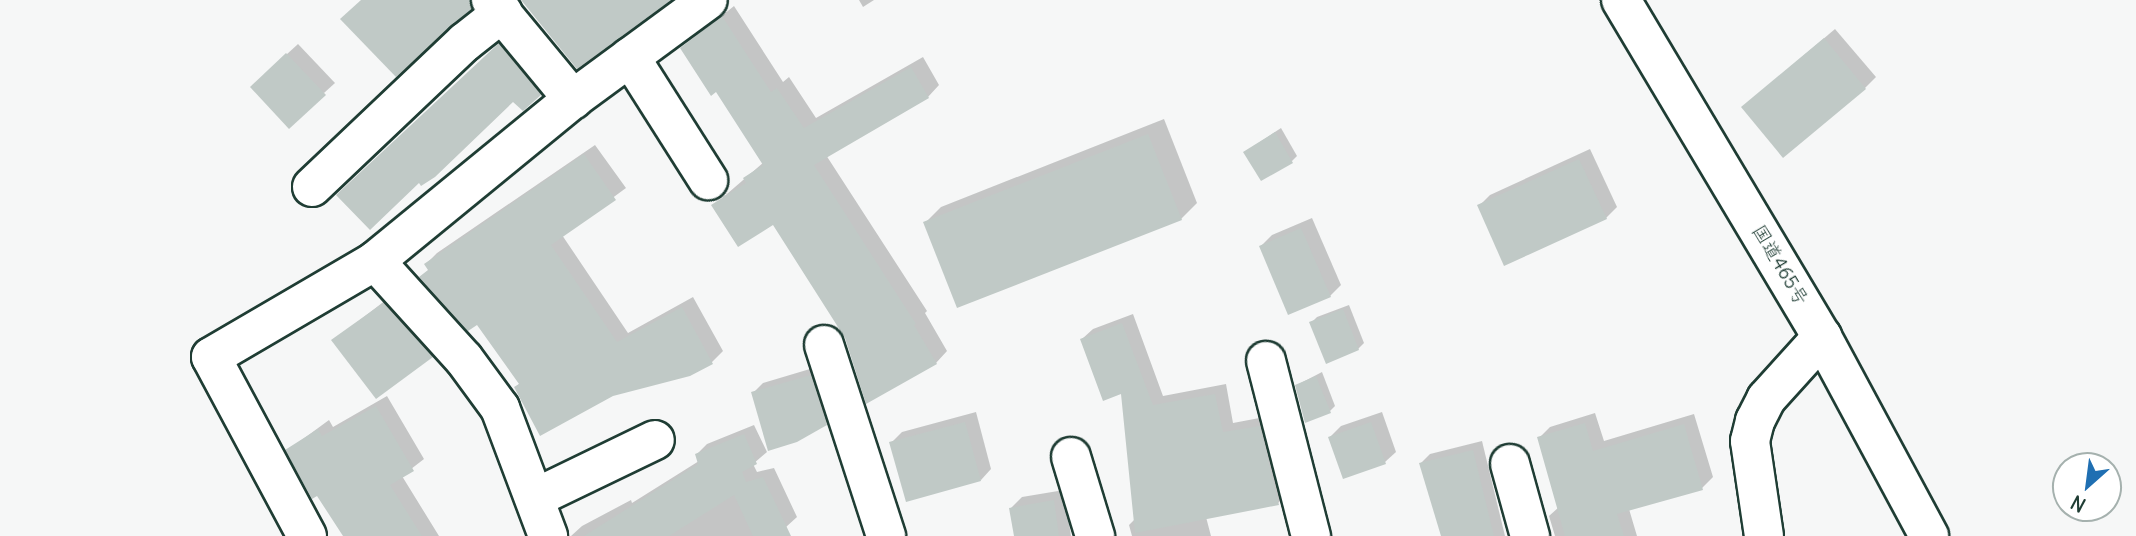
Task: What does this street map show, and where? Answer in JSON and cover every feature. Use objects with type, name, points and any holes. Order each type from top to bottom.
[{"type":"main road","points":[[307,536],[211,357],[375,261],[573,99],[708,0]]},
{"type":"main road","name":"国道465号","points":[[1621,0],[1822,337],[1929,536]]},
{"type":"main road","points":[[312,187],[465,42],[497,6],[573,99]]},
{"type":"main road","points":[[631,57],[708,180]]},
{"type":"main road","points":[[375,261],[464,359],[500,408],[548,536]]},
{"type":"main road","points":[[1764,536],[1749,441],[1766,399],[1822,337]]},
{"type":"main road","points":[[824,345],[886,536]]},
{"type":"main road","points":[[1266,361],[1311,536]]},
{"type":"main road","points":[[535,498],[655,440]]},
{"type":"main road","points":[[1072,457],[1094,536]]},
{"type":"main road","points":[[1510,464],[1530,536]]},
{"type":"building","points":[[361,0],[470,0],[472,9],[396,77],[340,19]]},
{"type":"building","points":[[521,0],[671,0],[577,69]]},
{"type":"building","points":[[722,16],[771,92],[777,88],[804,128],[911,67],[929,98],[814,165],[916,324],[914,325],[937,364],[866,404],[845,338],[773,225],[738,247],[711,205],[746,183],[743,178],[763,165],[716,92],[711,96],[680,48]]},
{"type":"building","points":[[1824,38],[1866,89],[1783,158],[1741,107]]},
{"type":"building","points":[[499,43],[541,95],[523,111],[513,102],[435,177],[421,186],[419,183],[370,230],[336,195]]},
{"type":"building","points":[[286,53],[326,95],[289,129],[250,87]]},
{"type":"building","points":[[1275,132],[1293,163],[1261,181],[1243,152]]},
{"type":"building","points":[[1148,134],[1182,220],[957,308],[923,222]]},
{"type":"building","points":[[584,154],[616,200],[551,245],[617,342],[682,307],[713,364],[690,376],[613,396],[540,436],[514,387],[519,384],[477,325],[468,331],[419,277],[428,270],[424,264]]},
{"type":"building","points":[[1579,159],[1607,219],[1504,266],[1477,205]]},
{"type":"building","points":[[1301,228],[1331,297],[1288,315],[1259,246]]},
{"type":"building","points":[[383,303],[433,357],[376,399],[331,340]]},
{"type":"building","points":[[1343,309],[1359,350],[1326,364],[1309,322]]},
{"type":"building","points":[[1122,323],[1153,405],[1215,394],[1223,432],[1260,426],[1279,505],[1135,533],[1121,394],[1103,401],[1080,339]]},
{"type":"building","points":[[811,375],[827,425],[797,442],[768,451],[751,392]]},
{"type":"building","points":[[1316,376],[1331,413],[1305,423],[1295,385]]},
{"type":"building","points":[[376,406],[414,471],[390,485],[422,536],[343,536],[317,496],[312,499],[285,450],[318,429],[322,436]]},
{"type":"building","points":[[965,422],[981,481],[906,502],[889,442]]},
{"type":"building","points":[[1371,422],[1386,464],[1343,479],[1328,437]]},
{"type":"building","points":[[1585,423],[1593,451],[1684,424],[1703,490],[1617,514],[1624,536],[1565,536],[1537,437]]},
{"type":"building","points":[[744,434],[757,464],[742,472],[746,482],[763,477],[791,536],[753,536],[734,495],[669,536],[584,536],[698,464],[695,454]]},
{"type":"building","points":[[1473,450],[1494,536],[1441,536],[1419,463]]},
{"type":"building","points":[[1054,500],[1059,536],[1014,536],[1009,508]]}]
